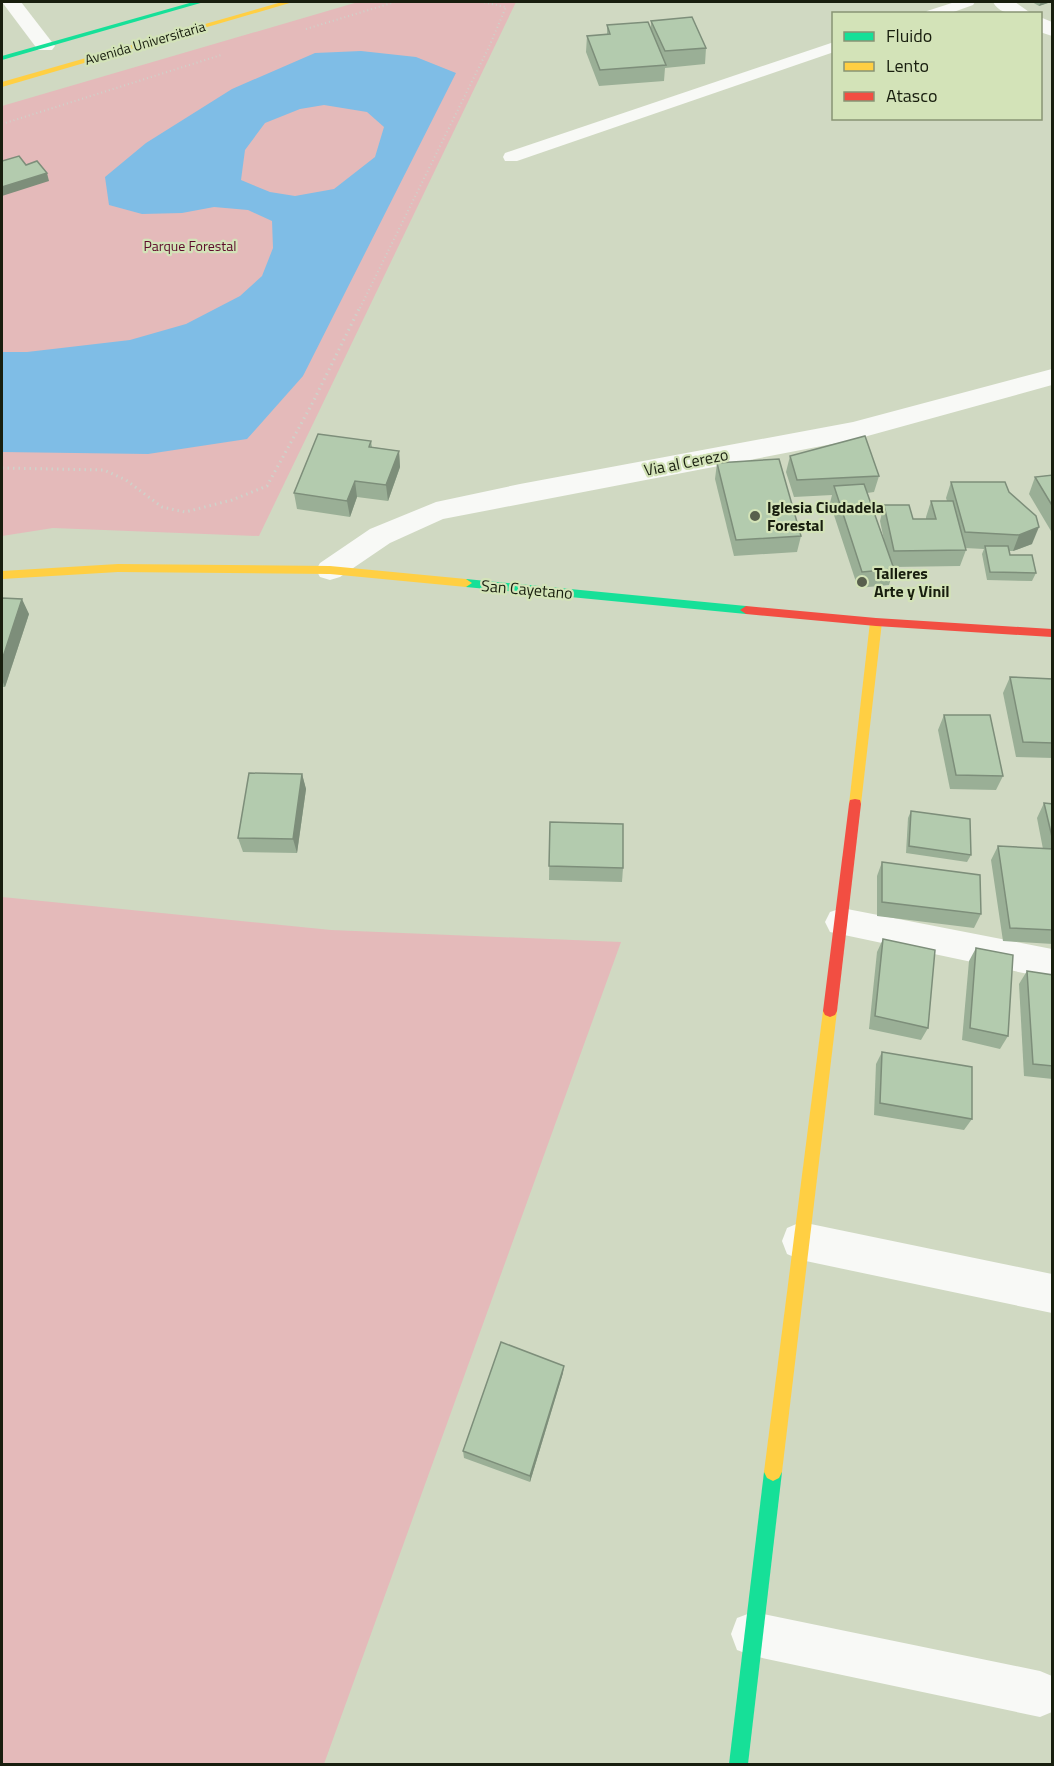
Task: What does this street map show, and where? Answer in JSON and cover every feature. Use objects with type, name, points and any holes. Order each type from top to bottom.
[{"type":"main road","name":"Avenida Universitaria","points":[[2,58],[200,2]]},
{"type":"main road","name":"Avenida Universitaria","points":[[2,85],[289,2]]},
{"type":"main road","name":"San Cayetano","points":[[2,575],[118,568],[330,570],[876,622],[1053,633]]},
{"type":"main road","points":[[738,1764],[842,922],[876,622]]},
{"type":"street","points":[[11,2],[45,46]]},
{"type":"street","points":[[1002,2],[1020,12]]},
{"type":"street","name":"Via al Cerezo","points":[[330,570],[380,536],[436,512],[531,491],[853,431],[1053,377]]},
{"type":"street","points":[[842,922],[1053,964]]},
{"type":"street","points":[[801,1241],[1053,1294]]},
{"type":"street","points":[[753,1635],[1040,1694]]},
{"type":"lane","points":[[938,12],[968,2]]},
{"type":"lane","points":[[512,157],[832,48]]},
{"type":"path","points":[[305,29],[395,2]]},
{"type":"path","points":[[2,468],[104,470],[126,480],[162,507],[185,513],[232,500],[267,486],[318,391],[489,46],[506,7],[482,2]]},
{"type":"path","points":[[2,124],[226,54]]},
{"type":"green space","name":"Parque Forestal","points":[[358,2],[516,2],[259,536],[53,528],[2,536],[2,106]]},
{"type":"green space","points":[[2,897],[331,930],[621,942],[324,1764],[2,1764]]},
{"type":"water","points":[[361,51],[416,57],[456,73],[303,376],[247,439],[148,454],[2,452],[2,352],[27,352],[130,340],[186,324],[240,296],[262,276],[273,248],[272,221],[248,210],[214,207],[182,213],[142,214],[109,205],[105,177],[146,143],[232,89],[315,53]],"holes":[[[324,105],[367,112],[384,127],[375,157],[334,189],[295,196],[270,192],[241,180],[245,150],[265,123],[300,109]]]},
{"type":"building","points":[[692,17],[706,48],[665,51],[651,21]]},
{"type":"building","points":[[648,22],[666,65],[600,70],[587,36],[610,34],[607,25]]},
{"type":"building","points":[[19,156],[26,165],[37,161],[47,173],[2,187],[2,161]]},
{"type":"building","points":[[318,434],[371,441],[369,447],[399,451],[386,485],[355,481],[347,501],[294,493]]},
{"type":"building","points":[[865,436],[879,476],[797,480],[790,456]]},
{"type":"building","name":"Iglesia Ciudadela Forestal","points":[[779,459],[801,536],[736,540],[717,463]]},
{"type":"building","points":[[1053,475],[1053,507],[1035,477]]},
{"type":"building","points":[[951,482],[1005,482],[1009,492],[1036,516],[1039,527],[1019,535],[965,532]]},
{"type":"building","points":[[864,484],[894,569],[862,572],[834,486]]},
{"type":"building","points":[[931,501],[953,501],[966,550],[894,551],[884,505],[909,505],[913,519],[936,519]]},
{"type":"building","points":[[985,546],[1008,546],[1010,555],[1032,555],[1036,573],[990,572]]},
{"type":"building","points":[[2,598],[22,599],[2,660]]},
{"type":"building","points":[[1010,677],[1053,679],[1053,743],[1023,742]]},
{"type":"building","points":[[944,715],[990,715],[1003,776],[956,775]]},
{"type":"building","points":[[249,773],[302,774],[293,839],[238,838]]},
{"type":"building","points":[[1044,803],[1053,804],[1053,841]]},
{"type":"building","points":[[911,811],[970,819],[971,855],[909,846]]},
{"type":"building","points":[[550,822],[623,824],[623,868],[549,866]]},
{"type":"building","points":[[998,846],[1053,849],[1053,930],[1010,928]]},
{"type":"building","points":[[882,862],[980,875],[981,914],[882,902]]},
{"type":"building","points":[[883,939],[935,950],[928,1028],[875,1016]]},
{"type":"building","points":[[976,948],[1013,955],[1008,1036],[970,1028]]},
{"type":"building","points":[[1027,971],[1053,975],[1053,1066],[1033,1064]]},
{"type":"building","points":[[882,1052],[972,1067],[972,1119],[880,1103]]},
{"type":"building","points":[[501,1342],[564,1366],[530,1476],[463,1451]]},
{"type":"traffic: fast","points":[[2,58],[200,2]]},
{"type":"traffic: fast","points":[[466,583],[746,610]]},
{"type":"traffic: fast","points":[[738,1764],[773,1472]]},
{"type":"traffic: slow","points":[[2,85],[289,2]]},
{"type":"traffic: slow","points":[[2,575],[118,568],[330,570],[466,583]]},
{"type":"traffic: slow","points":[[855,804],[876,622]]},
{"type":"traffic: slow","points":[[773,1472],[830,1011]]},
{"type":"traffic: jam","points":[[746,610],[876,622],[1052,633]]},
{"type":"traffic: jam","points":[[830,1011],[855,804]]},
{"type":"place","name":"Iglesia Ciudadela Forestal","points":[[755,516]]},
{"type":"place","name":"Talleres Arte y Vinil","points":[[862,582]]}]
